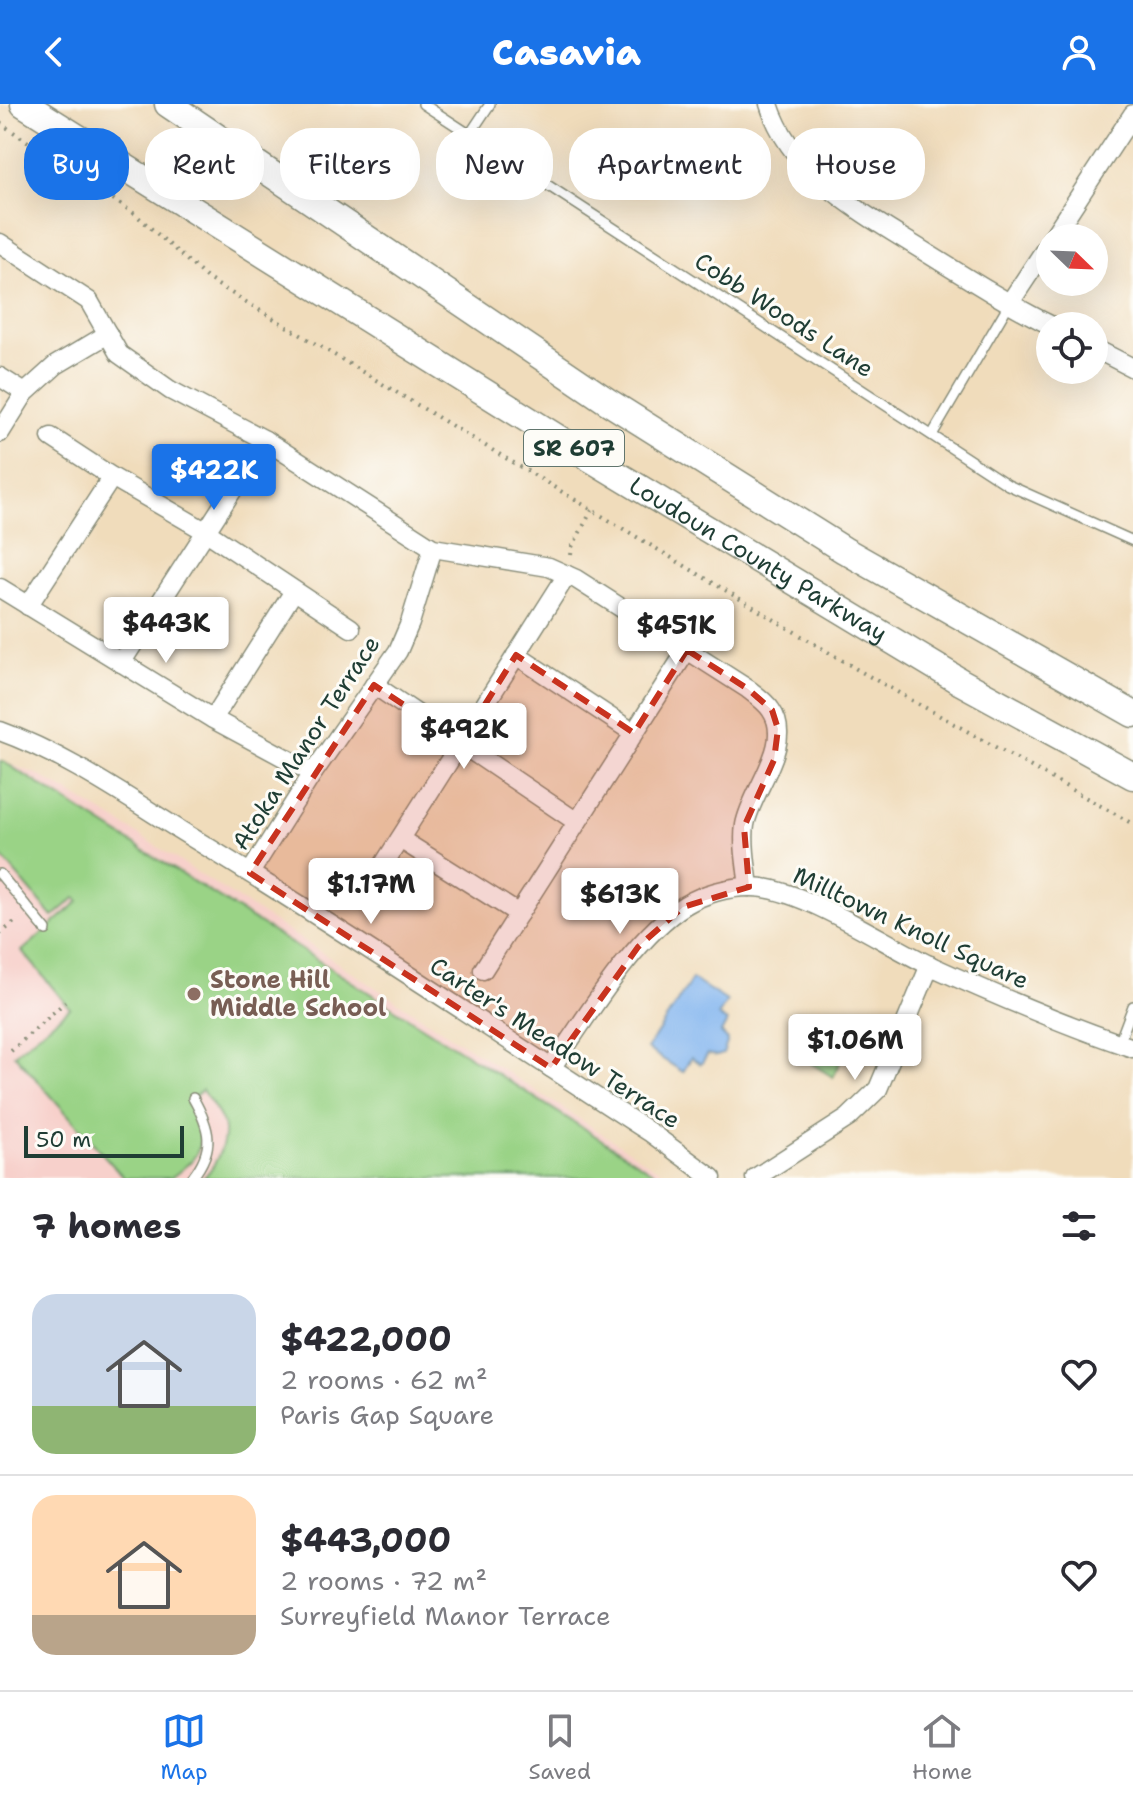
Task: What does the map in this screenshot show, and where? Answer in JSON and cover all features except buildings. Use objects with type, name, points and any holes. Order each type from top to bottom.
[{"type":"main road","name":"Loudoun County Parkway","points":[[24,104],[614,473],[961,682],[1133,776]]},
{"type":"main road","name":"SR 607","points":[[168,104],[634,417],[844,550],[1133,714]]},
{"type":"street","points":[[769,104],[797,155],[840,199],[1036,318]]},
{"type":"street","points":[[1061,224],[1133,114]]},
{"type":"street","points":[[0,243],[89,301],[119,354],[170,390],[265,440],[433,548],[549,567],[567,575],[748,689],[772,710],[778,729],[774,760],[754,795],[744,827],[749,887]]},
{"type":"street","points":[[1009,304],[1036,263]]},
{"type":"street","points":[[0,433],[25,393],[56,365],[108,334]]},
{"type":"street","points":[[1108,355],[1133,368]]},
{"type":"street","points":[[0,377],[25,393]]},
{"type":"street","points":[[51,437],[205,531],[351,628]]},
{"type":"street","points":[[121,663],[265,440]]},
{"type":"street","points":[[28,606],[112,477]]},
{"type":"street","name":"Atoka Manor Terrace","points":[[250,873],[313,773],[398,651],[433,548]]},
{"type":"street","points":[[368,889],[567,575]]},
{"type":"street","points":[[0,588],[213,719],[313,773]]},
{"type":"street","points":[[213,719],[294,591]]},
{"type":"street","points":[[483,970],[687,650]]},
{"type":"street","points":[[516,655],[634,733]]},
{"type":"street","points":[[374,685],[577,822]]},
{"type":"street","name":"Carter's Meadow Terrace","points":[[0,731],[34,744],[78,768],[250,873],[651,1133],[712,1178]]},
{"type":"street","points":[[400,839],[519,914]]},
{"type":"street","name":"Milltown Knoll Square","points":[[551,1068],[638,947],[683,907],[705,895],[749,887],[802,899],[930,965],[1069,1026],[1126,1046]]},
{"type":"street","points":[[755,1178],[848,1118],[878,1089],[930,965]]},
{"type":"lane","name":"Cobb Woods Lane","points":[[423,104],[461,128]]},
{"type":"lane","points":[[474,128],[490,104]]},
{"type":"lane","name":"Cobb Woods Lane","points":[[553,188],[1008,485],[1133,541]]},
{"type":"lane","points":[[932,435],[1009,304]]},
{"type":"lane","points":[[0,874],[46,930]]},
{"type":"lane","points":[[1126,1046],[1133,1006]]},
{"type":"lane","points":[[192,1178],[208,1145],[208,1124],[193,1098]]},
{"type":"path","points":[[0,123],[135,214],[208,279],[858,670],[1133,824]]},
{"type":"path","points":[[567,575],[572,547],[592,510]]},
{"type":"path","points":[[0,934],[29,910]]},
{"type":"path","points":[[11,1051],[65,1002]]},
{"type":"highlighted area","points":[[687,650],[748,689],[772,710],[778,729],[774,760],[744,827],[749,887],[683,907],[638,947],[551,1068],[250,873],[374,685],[461,743],[516,655],[634,733]]},
{"type":"shaded area","name":"Stone Hill Middle School","points":[[0,761],[37,774],[114,819],[671,1178],[0,1178]]},
{"type":"green space","name":"Stone Hill Middle School","points":[[0,761],[662,1178],[203,1178],[219,1153],[224,1131],[219,1115],[202,1090],[187,1103],[200,1128],[200,1142],[193,1159],[171,1178],[124,1178],[14,1054],[70,1008],[22,951],[79,901],[75,898],[53,917],[0,855]]},
{"type":"green space","points":[[819,1028],[844,1040],[843,1056],[833,1077],[811,1063],[808,1052]]},
{"type":"water","points":[[692,979],[727,1001],[718,1016],[727,1022],[721,1033],[728,1040],[723,1054],[708,1054],[701,1064],[691,1058],[683,1072],[647,1049]]},
{"type":"place","name":"Stone Hill Middle School","points":[[194,994]]}]
